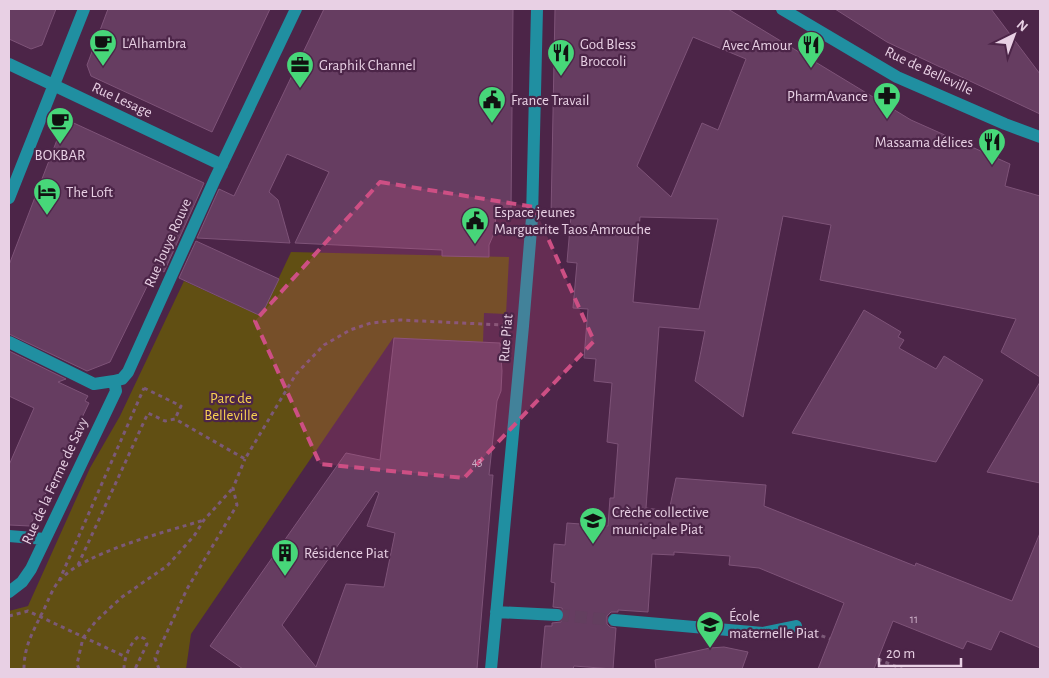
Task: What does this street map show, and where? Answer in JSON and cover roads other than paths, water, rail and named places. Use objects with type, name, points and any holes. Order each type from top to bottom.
[{"type":"street","points":[[9,198],[84,9]]},
{"type":"street","name":"Rue Jouye Rouve","points":[[114,381],[122,379],[128,372],[222,165],[296,9]]},
{"type":"street","name":"Rue Piat","points":[[491,669],[532,218],[537,9]]},
{"type":"street","name":"Rue de Belleville","points":[[782,9],[896,77],[1004,124],[1040,137]]},
{"type":"street","name":"Rue Lesage","points":[[9,64],[222,165]]},
{"type":"street","points":[[9,342],[94,384],[114,381]]},
{"type":"street","name":"Rue de la Ferme de Savy","points":[[11,590],[22,582],[32,569],[116,391],[114,381]]},
{"type":"street","points":[[9,536],[45,539]]},
{"type":"street","points":[[496,612],[557,615]]},
{"type":"street","points":[[614,620],[763,632],[796,626]]},
{"type":"tunnel","points":[[557,615],[614,620]]},
{"type":"place","name":"L'Alhambra","points":[[103,67]]},
{"type":"place","name":"Avec Amour","points":[[811,69]]},
{"type":"place","name":"God Bless Broccoli","points":[[561,77]]},
{"type":"place","name":"Graphik Channel","points":[[300,89]]},
{"type":"place","name":"PharmAvance","points":[[887,120]]},
{"type":"place","name":"France Travail","points":[[492,124]]},
{"type":"place","name":"BOKBAR","points":[[60,145]]},
{"type":"place","name":"Massama délices","points":[[992,166]]},
{"type":"place","name":"The Loft","points":[[47,216]]},
{"type":"place","name":"Espace jeunes Marguerite Taos Amrouche","points":[[475,245]]},
{"type":"place","name":"Crèche collective municipale Piat","points":[[593,545]]},
{"type":"place","name":"Résidence Piat","points":[[285,577]]},
{"type":"place","name":"École maternelle Piat","points":[[710,649]]},
{"type":"park label","name":"Parc de Belleville","points":[[231,406]]}]
